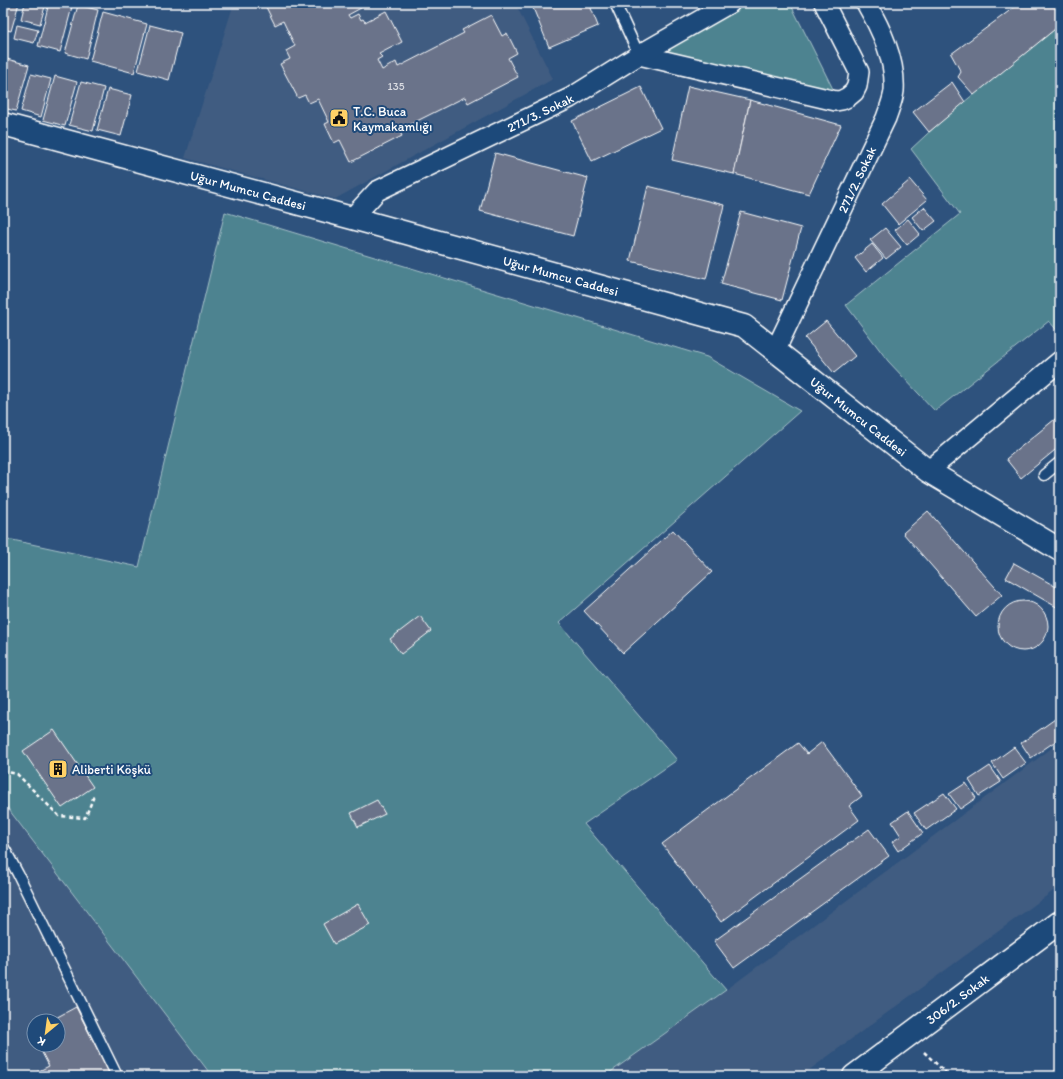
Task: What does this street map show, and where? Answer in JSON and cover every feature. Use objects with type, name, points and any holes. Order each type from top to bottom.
[{"type":"main road","name":"Uğur Mumcu Caddesi","points":[[3,124],[744,326],[928,471],[1060,550]]},
{"type":"main road","name":"306/2. Sokak","points":[[854,1076],[1060,922]]},
{"type":"street","name":"271/3. Sokak","points":[[352,218],[377,191],[570,98],[639,55],[730,3]]},
{"type":"street","points":[[639,55],[836,101],[842,100],[848,97],[857,86],[859,72],[824,3]]},
{"type":"street","name":"271/2. Sokak","points":[[775,351],[886,118],[891,104],[894,92],[892,63],[885,42],[866,3]]},
{"type":"street","points":[[928,471],[1060,361]]},
{"type":"lane","points":[[615,3],[639,55]]},
{"type":"lane","points":[[1044,475],[1060,462]]},
{"type":"lane","points":[[3,846],[117,1076]]},
{"type":"path","points":[[3,772],[17,774],[59,816],[85,818],[94,796]]},
{"type":"path","points":[[907,1036],[949,1076]]},
{"type":"shaded area","name":"T.C. Buca Kaymakamlığı","points":[[234,3],[515,3],[553,79],[335,199],[185,158]]},
{"type":"shaded area","points":[[1060,742],[1060,886],[801,1076],[605,1076],[726,990]]},
{"type":"shaded area","points":[[3,802],[212,1076],[3,1076]]},
{"type":"green space","points":[[748,3],[790,3],[837,97],[656,53]]},
{"type":"green space","points":[[1060,25],[1060,334],[1049,321],[935,411],[888,361],[846,305],[960,214],[911,149],[966,101]]},
{"type":"green space","points":[[225,212],[707,357],[800,411],[559,623],[677,760],[584,824],[726,990],[605,1076],[212,1076],[3,802],[3,538],[139,567]]},
{"type":"building","points":[[3,3],[19,3],[11,31],[3,29]]},
{"type":"building","points":[[25,3],[46,3],[40,24],[21,19]]},
{"type":"building","points":[[49,3],[73,3],[60,52],[38,46]]},
{"type":"building","name":"T.C. Buca Kaymakamlığı","points":[[269,3],[370,3],[348,15],[350,18],[358,14],[361,20],[363,19],[365,22],[386,11],[402,42],[379,54],[382,57],[377,60],[382,70],[396,62],[398,67],[464,33],[462,30],[491,15],[502,36],[507,33],[517,53],[508,58],[518,77],[468,103],[465,97],[399,130],[402,136],[351,162],[340,140],[334,143],[325,124],[329,122],[318,99],[309,103],[305,95],[298,98],[280,64],[290,59],[286,51],[295,46],[283,21],[275,25],[265,5]]},
{"type":"building","points":[[531,3],[589,3],[598,26],[549,47]]},
{"type":"building","points":[[1020,3],[1060,3],[1060,25],[974,95],[958,77],[961,72],[951,54]]},
{"type":"building","points":[[78,5],[98,10],[86,59],[65,53]]},
{"type":"building","points":[[103,12],[147,24],[134,73],[90,61]]},
{"type":"building","points":[[17,25],[38,30],[34,43],[14,38]]},
{"type":"building","points":[[150,25],[181,33],[169,80],[138,71]]},
{"type":"building","points":[[3,58],[29,65],[16,111],[3,108]]},
{"type":"building","points":[[31,74],[51,79],[41,117],[21,111]]},
{"type":"building","points":[[55,76],[77,82],[65,126],[43,120]]},
{"type":"building","points":[[81,82],[104,88],[93,131],[69,125]]},
{"type":"building","points":[[952,82],[965,102],[929,132],[913,112]]},
{"type":"building","points":[[688,86],[750,100],[734,174],[672,160]]},
{"type":"building","points":[[641,87],[661,128],[592,161],[572,121]]},
{"type":"building","points":[[108,89],[132,95],[121,136],[97,130]]},
{"type":"building","points":[[750,100],[841,125],[809,194],[734,174]]},
{"type":"building","points":[[495,153],[588,178],[573,236],[480,211]]},
{"type":"building","points":[[910,180],[927,200],[898,224],[882,204]]},
{"type":"building","points":[[648,186],[724,205],[706,279],[630,261]]},
{"type":"building","points":[[924,207],[936,221],[923,231],[912,217]]},
{"type":"building","points":[[741,212],[801,228],[782,300],[721,284]]},
{"type":"building","points":[[908,219],[920,234],[907,245],[895,230]]},
{"type":"building","points":[[885,228],[901,247],[886,259],[870,240]]},
{"type":"building","points":[[872,244],[883,258],[866,272],[855,258]]},
{"type":"building","points":[[826,321],[855,356],[834,373],[805,338]]},
{"type":"building","points":[[1060,415],[1060,446],[1021,478],[1006,459]]},
{"type":"building","points":[[1060,479],[1060,487],[1056,482]]},
{"type":"building","points":[[928,511],[1002,595],[976,617],[903,533]]},
{"type":"building","points":[[673,530],[712,572],[623,653],[584,611]]},
{"type":"building","points":[[1014,563],[1060,589],[1060,609],[1006,578]]},
{"type":"building","points":[[1023,601],[1032,603],[1043,612],[1048,626],[1046,635],[1037,646],[1023,651],[1014,649],[1003,640],[998,626],[1000,617],[1009,606]]},
{"type":"building","points":[[420,616],[431,631],[401,654],[390,639]]},
{"type":"building","points":[[1055,719],[1060,726],[1060,738],[1031,758],[1021,743]]},
{"type":"building","name":"Aliberti Köşkü","points":[[54,730],[93,787],[62,808],[23,751]]},
{"type":"building","points":[[822,742],[862,796],[849,806],[859,820],[721,922],[662,844],[798,743],[807,754]]},
{"type":"building","points":[[1014,747],[1026,763],[1003,779],[992,763]]},
{"type":"building","points":[[990,766],[1001,782],[979,796],[969,780]]},
{"type":"building","points":[[966,783],[976,798],[960,809],[949,794]]},
{"type":"building","points":[[944,793],[956,809],[926,830],[914,813]]},
{"type":"building","points":[[377,800],[385,814],[358,827],[351,813]]},
{"type":"building","points":[[908,811],[923,833],[898,851],[892,842],[901,836],[892,822]]},
{"type":"building","points":[[869,829],[889,856],[734,968],[714,941]]},
{"type":"building","points":[[358,904],[370,925],[334,944],[323,924]]},
{"type":"building","points":[[76,1007],[111,1076],[29,1076],[49,1066],[42,1053],[66,1053],[65,1013]]},
{"type":"place","name":"T.C. Buca Kaymakamlığı","points":[[339,118]]},
{"type":"place","name":"Aliberti Köşkü","points":[[58,769]]}]
